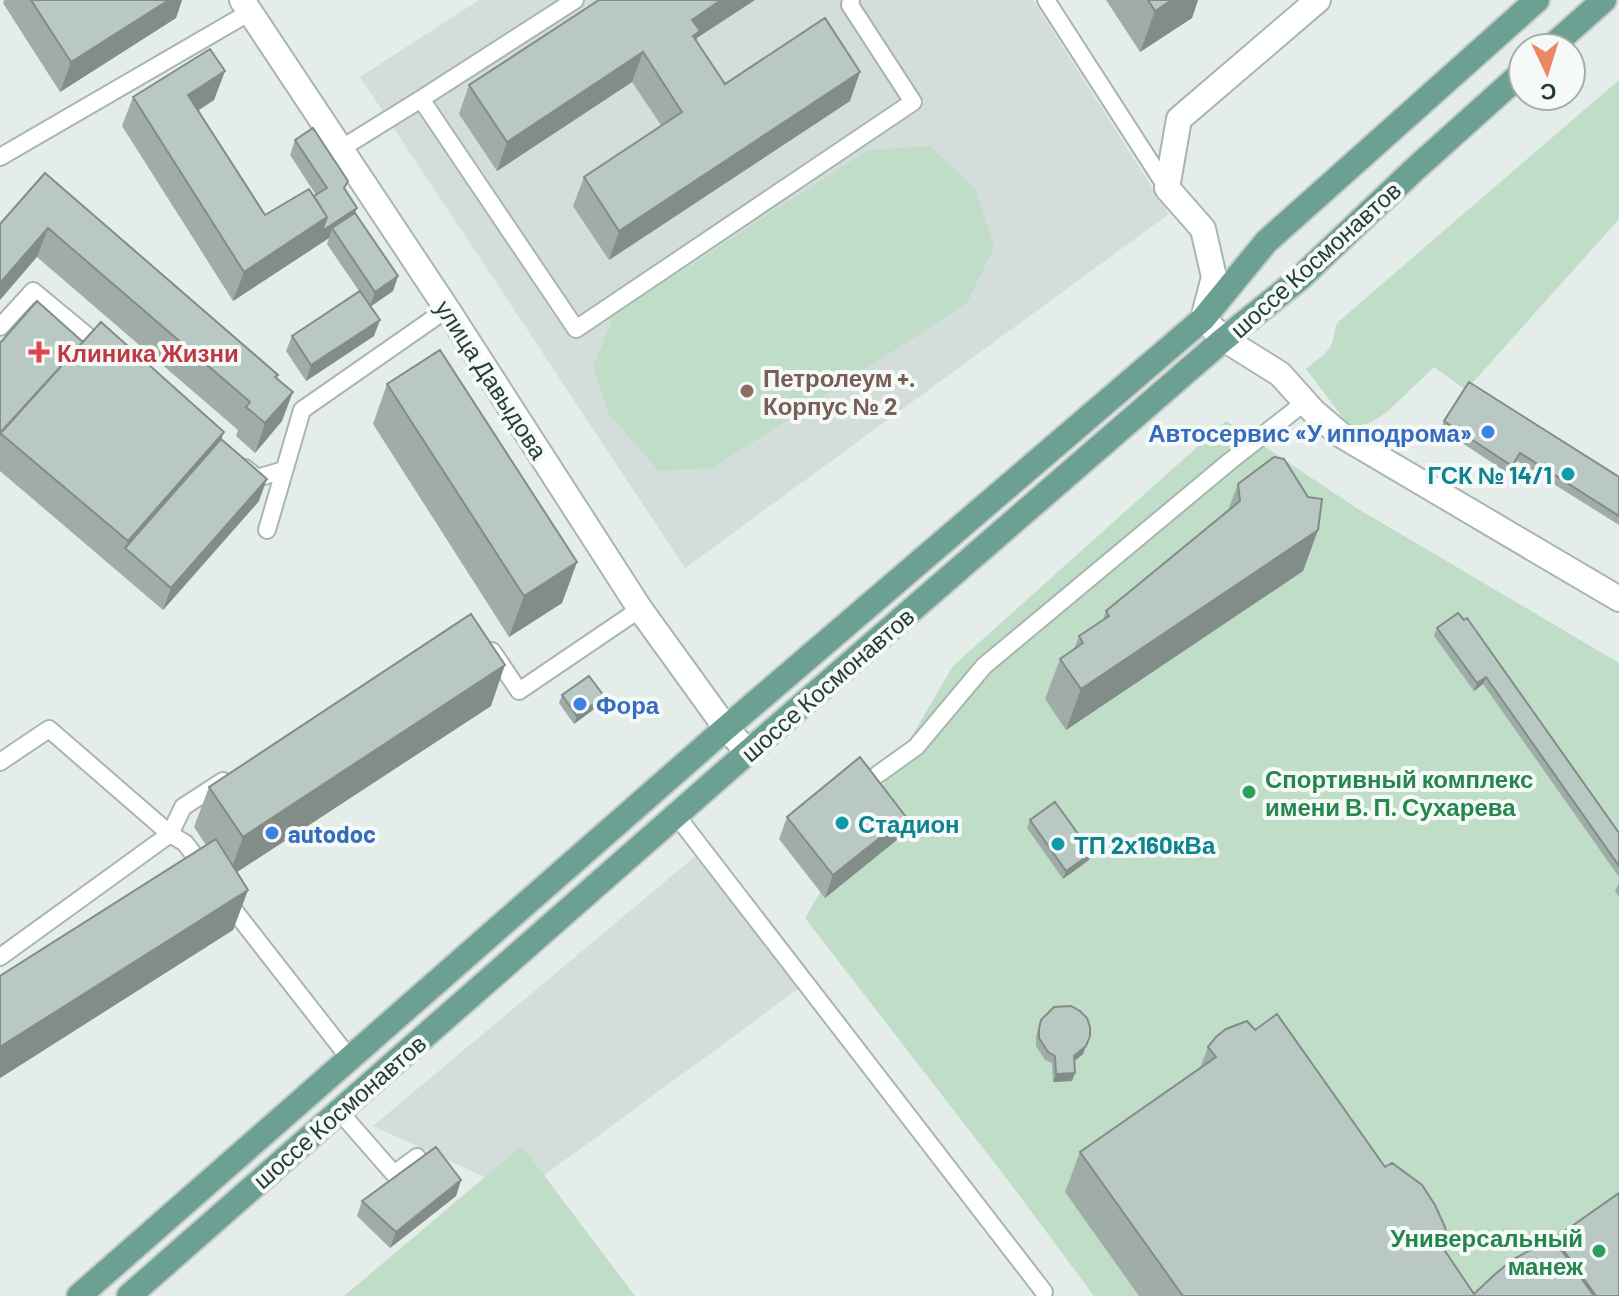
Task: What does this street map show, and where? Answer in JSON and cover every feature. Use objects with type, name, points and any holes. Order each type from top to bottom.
[{"type":"main road","name":"шоссе Космонавтов","points":[[79,1296],[726,728],[1203,319],[1266,242],[1537,0]]},
{"type":"main road","points":[[1568,32],[1604,0]]},
{"type":"main road","name":"шоссе Космонавтов","points":[[129,1296],[748,752],[1224,339],[1299,279],[1507,86]]},
{"type":"street","points":[[1167,188],[1179,119],[1318,0]]},
{"type":"street","name":"улица Давыдова","points":[[246,6],[342,148],[640,609],[726,728],[748,752]]},
{"type":"street","name":"шоссе Космонавтов","points":[[1167,188],[1203,229],[1214,277],[1203,319]]},
{"type":"street","points":[[1203,319],[1224,339],[1280,374],[1341,435],[1619,599]]},
{"type":"lane","points":[[342,148],[575,0]]},
{"type":"lane","points":[[421,99],[576,329],[913,102],[850,5],[851,0]]},
{"type":"lane","points":[[1046,0],[1167,188]]},
{"type":"lane","points":[[0,157],[246,6]]},
{"type":"lane","points":[[0,327],[33,291],[116,360]]},
{"type":"lane","points":[[267,530],[302,410],[447,309]]},
{"type":"lane","points":[[877,775],[916,747],[984,666],[1305,402]]},
{"type":"lane","points":[[233,458],[257,478],[284,470]]},
{"type":"lane","points":[[487,642],[519,691],[640,609]]},
{"type":"lane","points":[[0,762],[49,729],[170,834],[185,843],[220,893],[350,1059]]},
{"type":"lane","points":[[0,957],[170,834],[183,807],[236,772]]},
{"type":"lane","points":[[676,815],[1044,1292]]},
{"type":"lane","points":[[339,1111],[394,1174],[417,1157]]},
{"type":"shaded area","name":"Петролеум +. Корпус № 2","points":[[479,0],[1033,0],[1169,214],[685,568],[360,77]]},
{"type":"shaded area","points":[[698,854],[801,987],[520,1193],[373,1126]]},
{"type":"green space","points":[[1619,80],[1619,219],[1466,390],[1434,367],[1386,413],[1369,423],[1350,427],[1306,369],[1330,347],[1338,322],[1582,112],[1587,112],[1587,108]]},
{"type":"green space","points":[[930,146],[975,189],[994,247],[967,303],[713,468],[659,471],[609,414],[593,367],[614,315],[868,150]]},
{"type":"green space","name":"Спортивный комплекс имени В. П. Сухарева","points":[[1226,421],[1355,507],[1619,663],[1619,1296],[1094,1296],[805,918],[953,666]]},
{"type":"green space","points":[[522,1146],[635,1296],[344,1296]]},
{"type":"building","points":[[31,0],[169,0],[71,62]]},
{"type":"building","points":[[599,0],[721,0],[692,20],[700,31],[693,36],[725,84],[825,18],[860,72],[619,231],[584,177],[682,112],[643,52],[507,142],[469,85]]},
{"type":"building","points":[[1148,0],[1172,0],[1155,11]]},
{"type":"building","points":[[210,49],[225,71],[188,95],[265,215],[309,189],[327,217],[244,272],[133,97]]},
{"type":"building","points":[[313,128],[348,181],[344,188],[357,208],[322,231],[327,217],[314,196],[327,188],[295,140]]},
{"type":"building","points":[[45,173],[278,375],[275,377],[293,392],[265,423],[246,407],[250,402],[48,228],[0,283],[0,224]]},
{"type":"building","points":[[355,213],[398,276],[375,292],[332,228]]},
{"type":"building","points":[[360,291],[380,320],[311,365],[292,336]]},
{"type":"building","points":[[37,301],[83,342],[0,434],[0,343]]},
{"type":"building","points":[[101,322],[224,432],[128,541],[0,433]]},
{"type":"building","points":[[440,350],[577,562],[524,596],[387,384]]},
{"type":"building","points":[[1469,382],[1619,477],[1619,516],[1520,453],[1512,466],[1444,421]]},
{"type":"building","points":[[221,439],[267,479],[171,588],[125,548]]},
{"type":"building","points":[[1274,457],[1284,459],[1308,497],[1322,499],[1318,530],[1081,689],[1060,659],[1083,643],[1079,636],[1109,616],[1106,611],[1240,501],[1238,484]]},
{"type":"building","points":[[1458,613],[1464,620],[1467,618],[1619,833],[1619,866],[1486,677],[1477,683],[1437,628]]},
{"type":"building","points":[[471,614],[505,665],[243,837],[209,787]]},
{"type":"building","name":"Фора","points":[[589,676],[604,696],[577,716],[562,695]]},
{"type":"building","name":"Стадион","points":[[860,757],[906,817],[833,875],[787,817]]},
{"type":"building","name":"ТП 2х160кВа","points":[[1055,802],[1092,853],[1066,871],[1030,820]]},
{"type":"building","points":[[216,839],[248,890],[0,1047],[0,976]]},
{"type":"building","points":[[1071,1006],[1087,1018],[1090,1036],[1086,1046],[1074,1056],[1075,1073],[1056,1074],[1055,1056],[1048,1052],[1039,1038],[1039,1029],[1041,1020],[1054,1007]]},
{"type":"building","points":[[1277,1014],[1385,1167],[1392,1163],[1422,1185],[1445,1227],[1447,1237],[1439,1242],[1474,1294],[1512,1260],[1554,1240],[1594,1296],[1183,1296],[1080,1152],[1216,1057],[1208,1047],[1226,1029],[1247,1021],[1255,1030]]},
{"type":"building","points":[[436,1147],[461,1180],[396,1232],[362,1201]]},
{"type":"building","points":[[1619,1193],[1619,1296],[1596,1296],[1555,1238]]},
{"type":"place","name":"Клиника Жизни","points":[[39,352]]},
{"type":"place","name":"Петролеум +. Корпус № 2","points":[[747,391]]},
{"type":"place","name":"Автосервис «У ипподрома»","points":[[1488,432]]},
{"type":"place","name":"ГСК № 14/1","points":[[1568,474]]},
{"type":"place","name":"Фора","points":[[580,704]]},
{"type":"place","name":"Спортивный комплекс имени В. П. Сухарева","points":[[1249,792]]},
{"type":"place","name":"Стадион","points":[[842,823]]},
{"type":"place","name":"autodoc","points":[[272,833]]},
{"type":"place","name":"ТП 2х160кВа","points":[[1058,844]]},
{"type":"place","name":"Универсальный манеж","points":[[1599,1251]]}]
